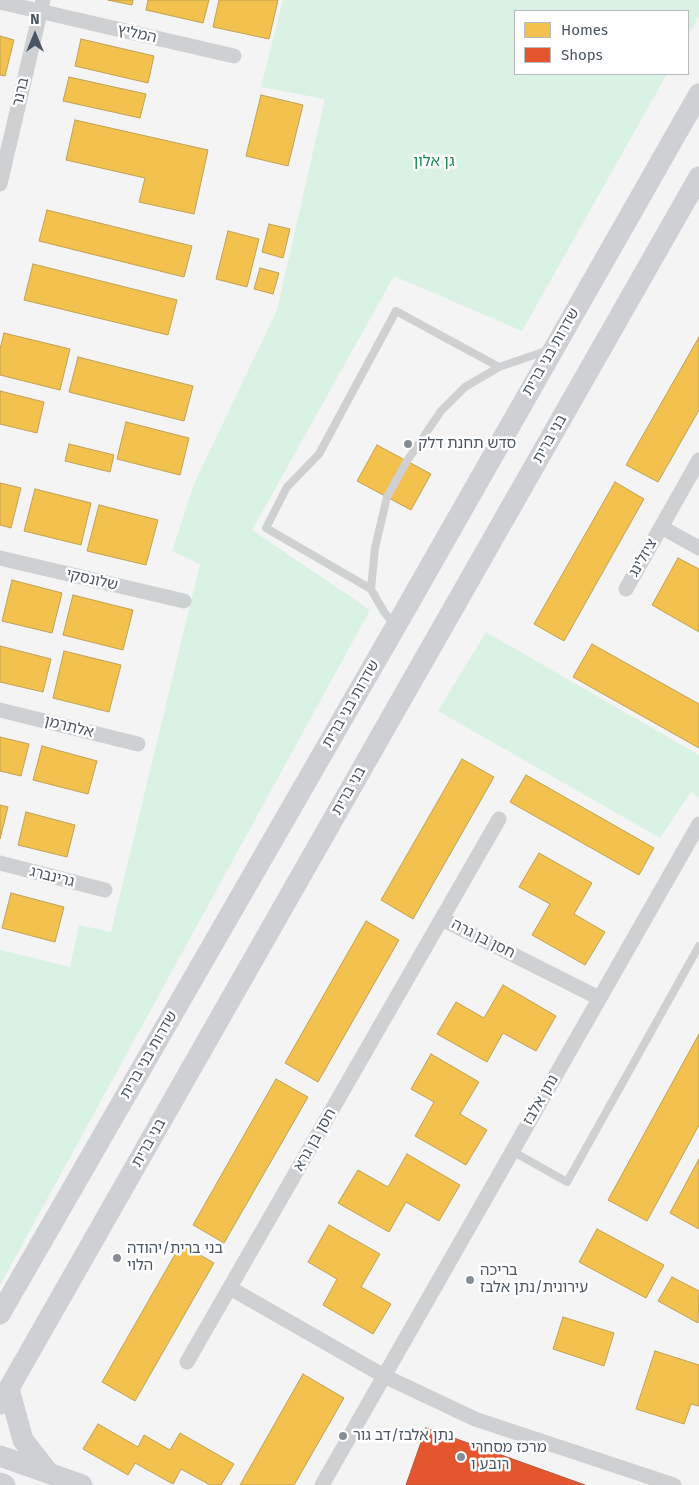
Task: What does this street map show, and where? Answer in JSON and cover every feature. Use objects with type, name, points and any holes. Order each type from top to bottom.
[{"type":"main road","name":"שדרות בני ברית","points":[[0,1314],[396,626],[699,94]]},
{"type":"main road","name":"בני ברית","points":[[4,1397],[699,177]]},
{"type":"main road","points":[[4,1397],[23,1440],[49,1473]]},
{"type":"main road","points":[[0,1456],[82,1485]]},
{"type":"main road","points":[[0,1483],[5,1485]]},
{"type":"street","name":"המליץ","points":[[0,2],[41,6],[234,56]]},
{"type":"street","name":"ברנר","points":[[1,177],[41,6]]},
{"type":"street","name":"ציזלינג","points":[[626,589],[699,460]]},
{"type":"street","name":"ציזלינג","points":[[661,527],[699,548]]},
{"type":"street","name":"שלונסקי","points":[[0,558],[184,601]]},
{"type":"street","name":"אלתרמן","points":[[0,710],[138,744]]},
{"type":"street","name":"חסן בן גרה","points":[[499,819],[442,918],[600,998]]},
{"type":"street","name":"נתן אלבז","points":[[322,1485],[600,998],[695,842],[699,824]]},
{"type":"street","name":"גרינברג","points":[[0,864],[105,890]]},
{"type":"street","name":"חסן בן גרא","points":[[187,1362],[442,918]]},
{"type":"street","points":[[230,1288],[384,1376],[475,1419],[674,1485]]},
{"type":"lane","points":[[396,626],[384,612],[371,589],[266,528],[287,487],[319,454],[396,311],[499,367]]},
{"type":"lane","points":[[371,589],[374,548],[387,497],[407,461],[441,411],[465,387],[499,367],[553,348]]},
{"type":"lane","points":[[512,1151],[567,1182],[699,946]]},
{"type":"green space","name":"גן אלון","points":[[283,0],[699,0],[699,16],[689,34],[689,10],[514,10],[514,75],[666,75],[522,331],[394,276],[252,530],[370,610],[0,1285],[0,950],[70,967],[79,925],[111,932],[200,564],[172,551],[194,484],[277,310],[325,99],[261,87]]},
{"type":"green space","points":[[486,632],[699,755],[699,797],[691,792],[660,838],[438,711]]},
{"type":"building: Homes","points":[[108,0],[133,0],[132,5]]},
{"type":"building: Homes","points":[[148,0],[209,0],[203,23],[146,10]]},
{"type":"building: Homes","points":[[219,0],[278,0],[269,39],[213,27]]},
{"type":"building: Homes","points":[[0,36],[14,40],[5,76],[0,75]]},
{"type":"building: Homes","points":[[81,39],[154,56],[148,83],[75,66]]},
{"type":"building: Homes","points":[[69,77],[146,94],[140,118],[63,101]]},
{"type":"building: Homes","points":[[261,95],[303,105],[288,166],[246,156]]},
{"type":"building: Homes","points":[[75,120],[208,150],[194,214],[139,202],[145,178],[66,160]]},
{"type":"building: Homes","points":[[47,210],[192,246],[184,277],[39,241]]},
{"type":"building: Homes","points":[[269,224],[290,229],[283,258],[262,252]]},
{"type":"building: Homes","points":[[228,231],[259,239],[247,287],[216,279]]},
{"type":"building: Homes","points":[[33,264],[177,300],[168,335],[24,300]]},
{"type":"building: Homes","points":[[260,268],[279,273],[273,294],[254,289]]},
{"type":"building: Homes","points":[[4,333],[70,349],[60,390],[0,375],[0,349]]},
{"type":"building: Homes","points":[[699,337],[699,410],[658,482],[626,465]]},
{"type":"building: Homes","points":[[78,357],[193,386],[184,421],[69,392]]},
{"type":"building: Homes","points":[[0,391],[44,402],[37,433],[0,424]]},
{"type":"building: Homes","points":[[126,422],[189,438],[180,475],[117,459]]},
{"type":"building: Homes","points":[[69,444],[114,455],[110,472],[65,461]]},
{"type":"building: Homes","points":[[377,445],[431,474],[411,510],[357,481]]},
{"type":"building: Homes","points":[[615,482],[644,499],[564,641],[534,624]]},
{"type":"building: Homes","points":[[0,483],[21,488],[11,528],[0,525]]},
{"type":"building: Homes","points":[[35,489],[91,503],[81,545],[24,531]]},
{"type":"building: Homes","points":[[99,505],[158,520],[146,565],[87,551]]},
{"type":"building: Homes","points":[[678,558],[699,569],[699,632],[652,605]]},
{"type":"building: Homes","points":[[12,580],[62,593],[52,633],[2,621]]},
{"type":"building: Homes","points":[[73,595],[133,610],[123,650],[63,635]]},
{"type":"building: Homes","points":[[592,644],[699,704],[699,748],[573,677]]},
{"type":"building: Homes","points":[[0,646],[51,659],[43,692],[0,682]]},
{"type":"building: Homes","points":[[64,651],[121,665],[109,712],[53,698]]},
{"type":"building: Homes","points":[[0,737],[29,744],[21,776],[0,771]]},
{"type":"building: Homes","points":[[42,746],[97,761],[88,794],[33,780]]},
{"type":"building: Homes","points":[[462,759],[494,777],[413,919],[381,900]]},
{"type":"building: Homes","points":[[526,775],[654,848],[639,875],[510,802]]},
{"type":"building: Homes","points":[[0,805],[8,807],[0,839]]},
{"type":"building: Homes","points":[[26,812],[75,825],[67,857],[18,845]]},
{"type":"building: Homes","points":[[539,853],[592,883],[574,914],[605,932],[585,965],[532,935],[550,904],[519,887]]},
{"type":"building: Homes","points":[[11,893],[64,907],[55,942],[2,928]]},
{"type":"building: Homes","points":[[366,921],[399,940],[318,1082],[285,1063]]},
{"type":"building: Homes","points":[[503,985],[556,1016],[536,1051],[503,1033],[487,1062],[437,1034],[456,1002],[484,1018]]},
{"type":"building: Homes","points":[[699,1034],[699,1125],[647,1221],[608,1200]]},
{"type":"building: Homes","points":[[431,1054],[479,1082],[460,1114],[487,1130],[466,1165],[415,1136],[434,1102],[411,1089]]},
{"type":"building: Homes","points":[[276,1079],[308,1097],[224,1243],[193,1225]]},
{"type":"building: Homes","points":[[407,1154],[460,1185],[439,1221],[406,1202],[389,1232],[338,1203],[358,1170],[388,1187]]},
{"type":"building: Homes","points":[[699,1159],[699,1229],[670,1213]]},
{"type":"building: Homes","points":[[329,1225],[380,1254],[361,1287],[391,1304],[373,1334],[323,1305],[337,1279],[308,1262]]},
{"type":"building: Homes","points":[[597,1229],[664,1265],[646,1298],[579,1262]]},
{"type":"building: Homes","points":[[181,1244],[214,1263],[135,1401],[102,1382]]},
{"type":"building: Homes","points":[[672,1277],[699,1291],[698,1323],[658,1301]]},
{"type":"building: Homes","points":[[563,1317],[614,1333],[604,1366],[553,1349]]},
{"type":"building: Homes","points":[[655,1351],[699,1365],[699,1406],[691,1404],[684,1424],[636,1409]]},
{"type":"building: Homes","points":[[303,1374],[344,1398],[294,1485],[240,1485]]},
{"type":"building: Homes","points":[[98,1424],[138,1447],[144,1435],[170,1450],[180,1433],[234,1464],[221,1485],[210,1485],[181,1469],[173,1484],[135,1463],[128,1475],[83,1449]]},
{"type":"building: Shops","name":"מרכז מסחרי רובע ו","points":[[426,1428],[585,1485],[406,1485]]},
{"type":"place","name":"סדש תחנת דלק","points":[[408,444]]},
{"type":"place","name":"בני ברית/יהודה הלוי","points":[[117,1258]]},
{"type":"place","name":"בריכה עירונית/נתן אלבז","points":[[470,1280]]},
{"type":"place","name":"נתן אלבז/דב גור","points":[[343,1436]]},
{"type":"place","name":"מרכז מסחרי רובע ו","points":[[461,1457]]}]
